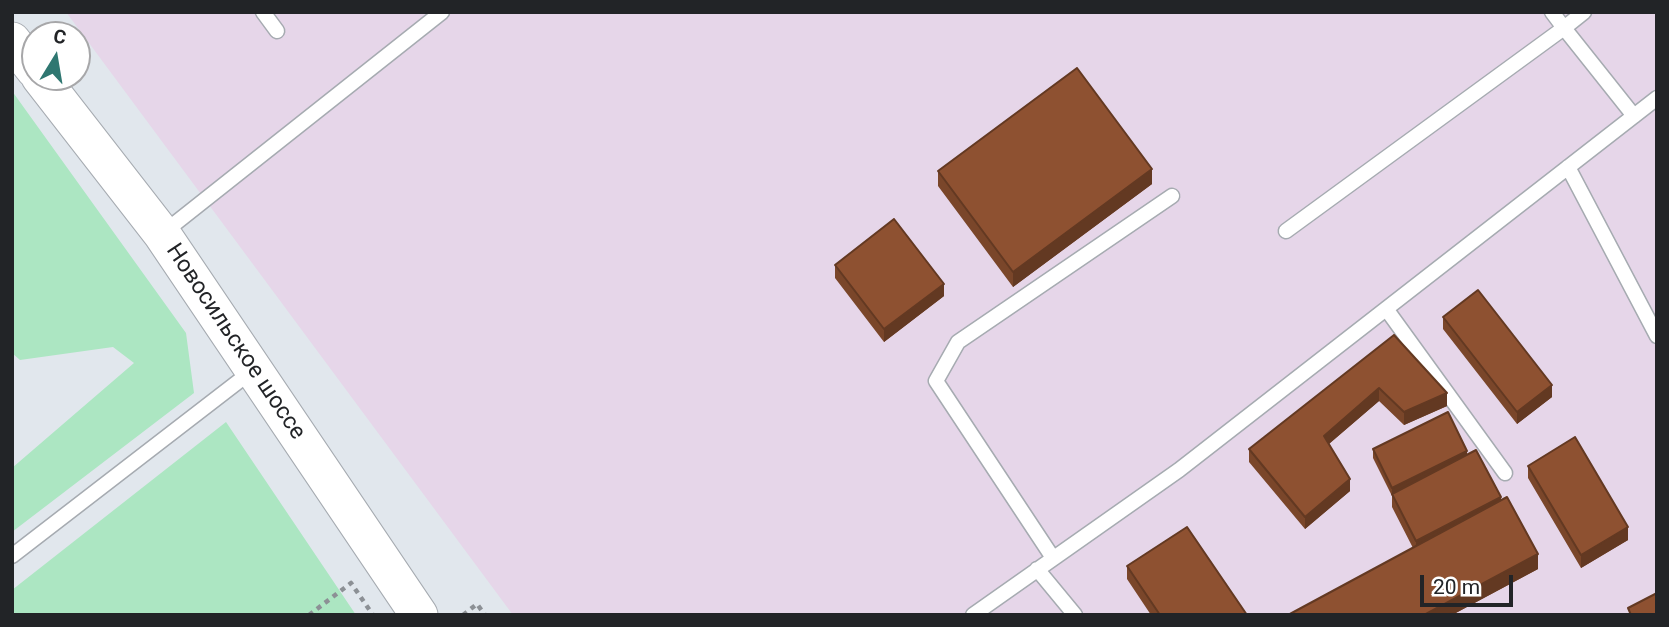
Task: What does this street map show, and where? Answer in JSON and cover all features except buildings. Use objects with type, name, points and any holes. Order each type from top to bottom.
[{"type":"street","name":"Новосильское шоссе","points":[[51,91],[162,234],[419,615]]},
{"type":"lane","points":[[262,12],[277,31]]},
{"type":"lane","points":[[162,234],[442,12]]},
{"type":"lane","points":[[1552,12],[1634,116]]},
{"type":"lane","points":[[1286,231],[1584,12]]},
{"type":"lane","points":[[972,615],[1179,470],[1657,98]]},
{"type":"lane","points":[[1568,167],[1657,336]]},
{"type":"lane","points":[[1053,558],[936,381],[958,342],[1172,196]]},
{"type":"lane","points":[[1387,310],[1505,473]]},
{"type":"lane","points":[[12,556],[253,370]]},
{"type":"lane","points":[[1037,569],[1074,615]]},
{"type":"path","points":[[309,615],[351,583],[373,615]]},
{"type":"path","points":[[463,615],[477,604],[485,615]]},
{"type":"shaded area","points":[[66,12],[1657,12],[1657,615],[513,615],[91,46],[91,21],[73,21]]},
{"type":"green space","points":[[12,91],[186,333],[194,393],[12,532],[12,468],[134,363],[113,347],[20,360],[12,353]]},
{"type":"green space","points":[[226,422],[356,615],[12,615],[12,590]]}]
